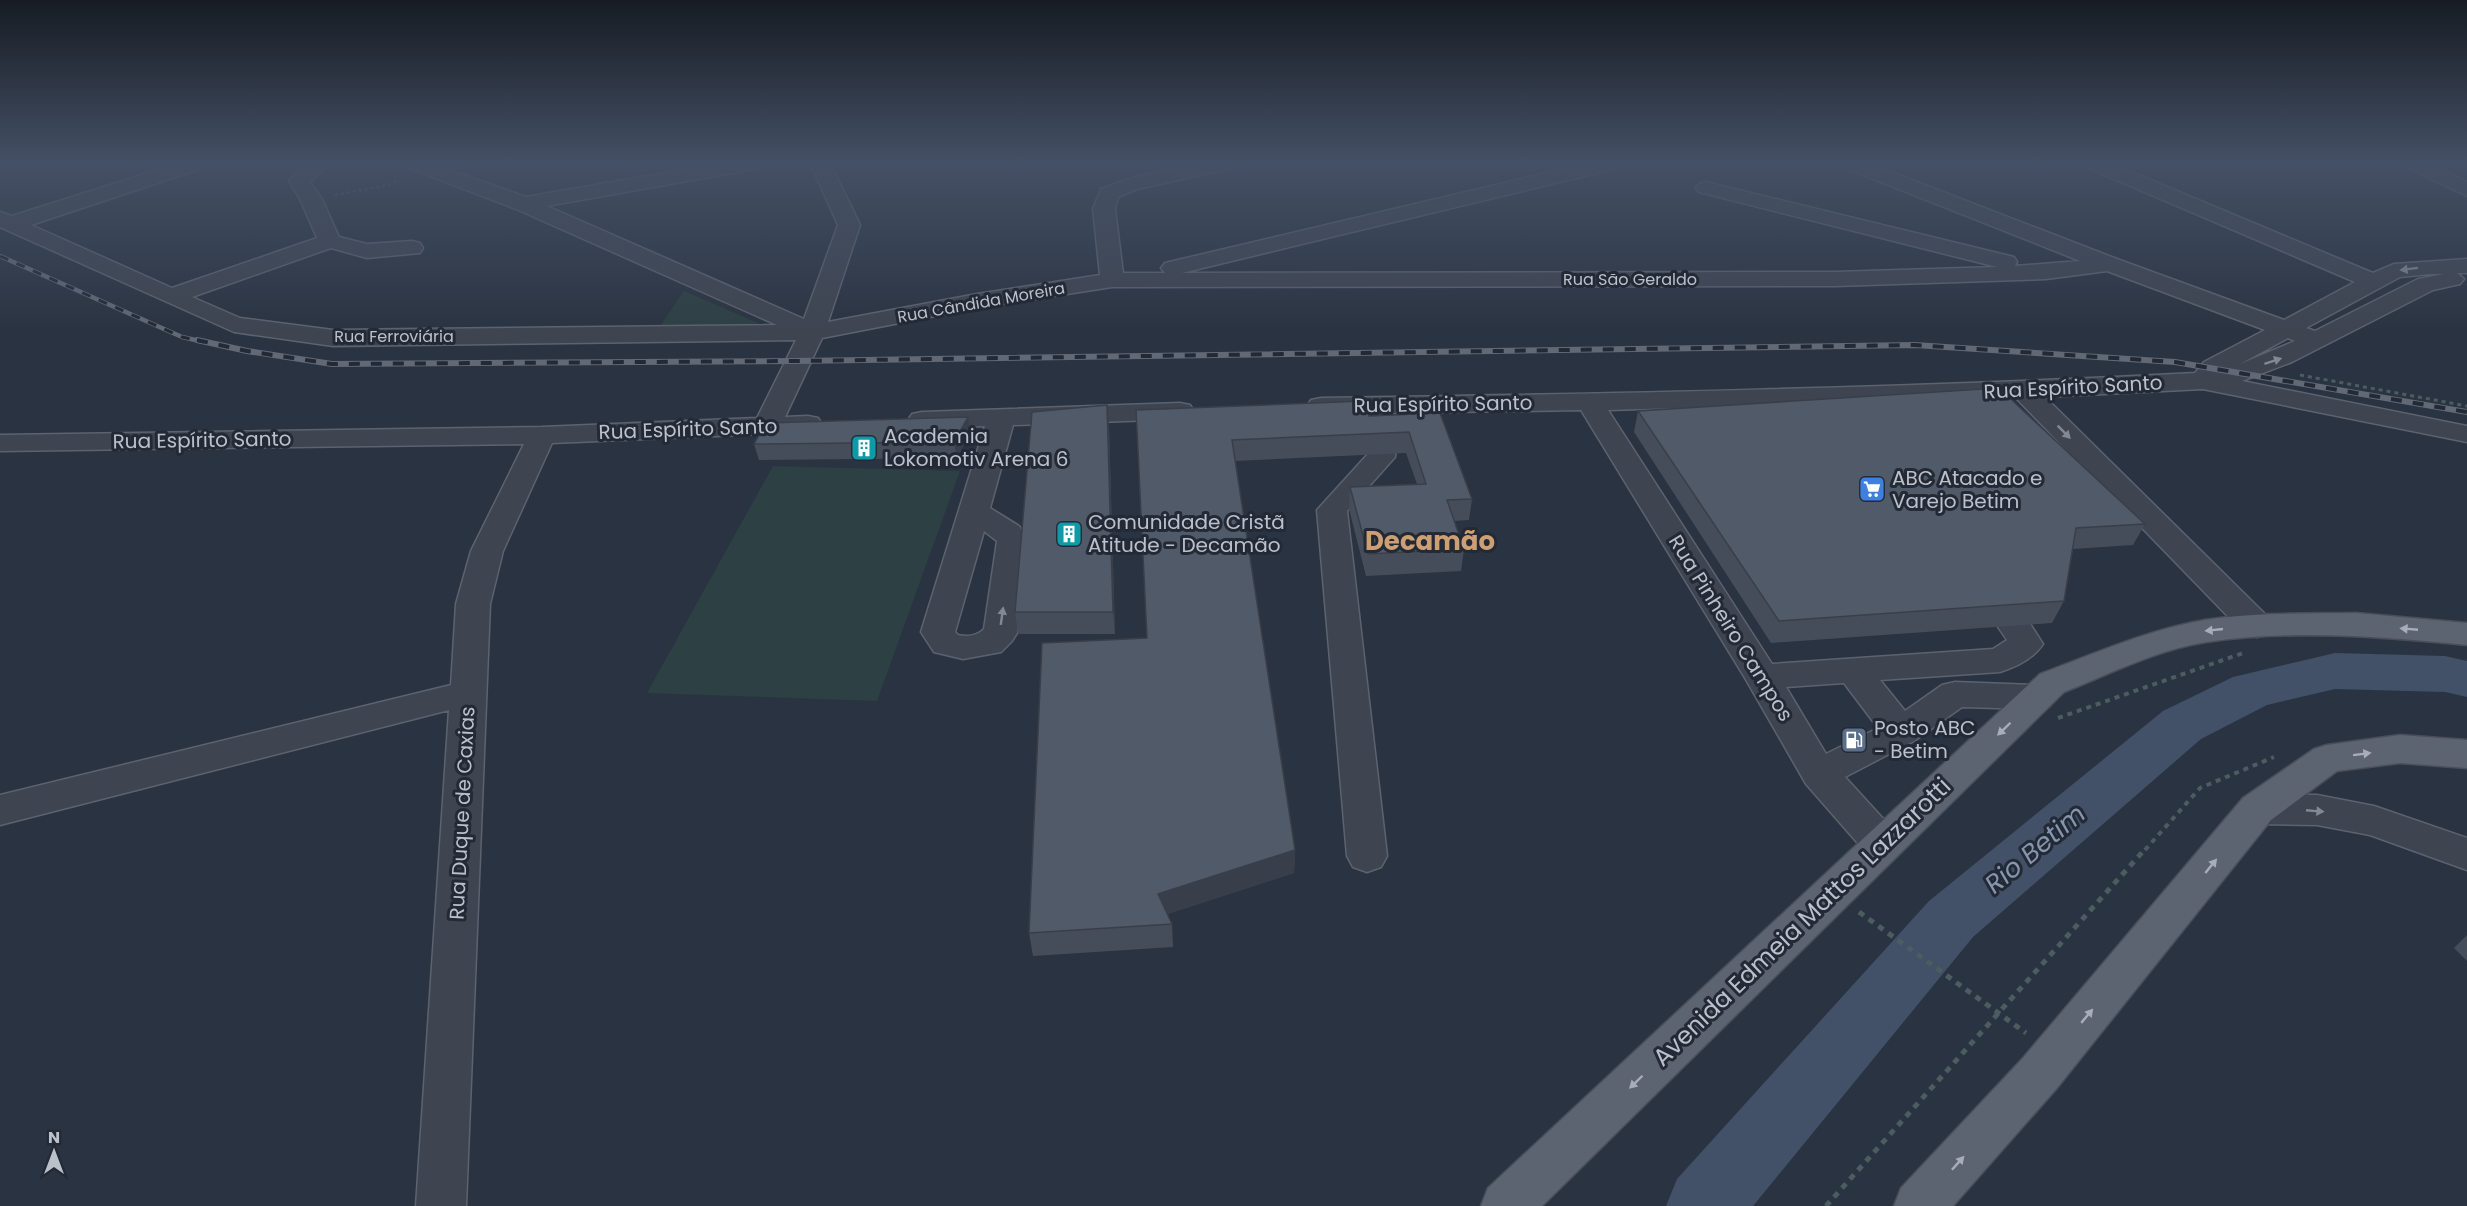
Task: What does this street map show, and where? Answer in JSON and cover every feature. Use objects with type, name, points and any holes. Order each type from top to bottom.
[{"type":"main road","name":"Avenida Edmeia Mattos Lazzarotti","points":[[1506,1206],[1853,907],[1883,846],[2046,708],[2052,683],[2137,650],[2204,631],[2254,638],[2356,624],[2467,634]]},
{"type":"main road","points":[[1919,1206],[2040,1073],[2257,809],[2327,759],[2400,750],[2467,754]]},
{"type":"street","points":[[320,219],[330,241]]},
{"type":"street","points":[[558,219],[812,332]]},
{"type":"street","points":[[766,425],[812,332],[849,225],[846,219]]},
{"type":"street","points":[[1105,219],[1112,280]]},
{"type":"street","points":[[1150,280],[1172,268],[1366,219]]},
{"type":"street","points":[[1833,219],[2046,272]]},
{"type":"street","points":[[1994,219],[2316,340]]},
{"type":"street","points":[[2226,219],[2374,282]]},
{"type":"street","name":"Rua Ferroviária","points":[[5,221],[234,325],[333,338],[812,332]]},
{"type":"street","points":[[173,296],[330,241],[367,251],[412,248]]},
{"type":"street","name":"Rua São Geraldo","points":[[1150,280],[1823,279],[2046,272],[2109,264]]},
{"type":"street","points":[[2211,382],[2213,368],[2394,271],[2467,266]]},
{"type":"street","points":[[2211,382],[2283,357],[2426,284],[2467,277]]},
{"type":"street","name":"Rua Cândida Moreira","points":[[812,332],[977,301],[1112,280],[1150,280]]},
{"type":"street","points":[[2211,382],[2467,434]]},
{"type":"street","name":"Rua Espírito Santo","points":[[1301,407],[1590,402],[2023,390],[2211,382]]},
{"type":"street","points":[[2023,390],[2254,638]]},
{"type":"street","name":"Rua Pinheiro Campos","points":[[1590,402],[1762,677],[1819,774],[1883,846]]},
{"type":"street","points":[[1367,856],[1332,510],[1381,457],[1383,441],[1373,405]]},
{"type":"street","points":[[897,421],[1205,410]]},
{"type":"street","points":[[974,512],[1002,417]]},
{"type":"street","name":"Rua Espírito Santo","points":[[0,443],[542,435],[838,423]]},
{"type":"street","name":"Rua Duque de Caxias","points":[[441,1206],[473,604],[487,551],[542,435]]},
{"type":"street","points":[[1762,677],[2000,660],[2026,644],[2013,624]]},
{"type":"street","points":[[1853,670],[1901,732]]},
{"type":"street","points":[[0,810],[468,693]]},
{"type":"street","points":[[1819,774],[1901,732],[1955,694],[2046,708]]},
{"type":"street","points":[[2257,809],[2317,810],[2374,821],[2467,854]]},
{"type":"path","points":[[2255,367],[2467,406]]},
{"type":"path","points":[[2046,708],[2254,638]]},
{"type":"path","points":[[1826,1206],[1997,1012],[2200,788],[2276,756]]},
{"type":"path","points":[[1853,907],[1997,1012]]},
{"type":"shaded area","points":[[684,291],[758,323],[759,326],[658,329]]},
{"type":"shaded area","points":[[773,466],[960,471],[877,701],[647,693]]},
{"type":"building","name":"ABC Atacado e Varejo Betim","points":[[1999,388],[2145,524],[2076,528],[2064,601],[1779,621],[1638,411]]},
{"type":"building","points":[[1364,401],[1369,416],[1440,413],[1472,499],[1447,500],[1464,549],[1368,554],[1350,487],[1426,484],[1409,432],[1232,440],[1295,850],[1158,894],[1172,924],[1029,933],[1042,643],[1147,638],[1136,410]]},
{"type":"building","name":"Comunidade Cristã Atitude - Decamão","points":[[1107,405],[1113,612],[1015,612],[1032,412]]},
{"type":"building","points":[[968,417],[954,442],[754,444],[766,423]]},
{"type":"waterway","name":"Rio Betim","points":[[1704,1206],[1951,919],[2182,725],[2252,690],[2335,671],[2445,674],[2467,679]]},
{"type":"railway","points":[[0,256],[182,337],[204,342]]},
{"type":"railway","points":[[197,340],[247,351],[332,364],[796,361],[1915,345],[2175,362],[2467,412]]},
{"type":"place","name":"Academia Lokomotiv Arena 6","points":[[864,448]]},
{"type":"place","name":"ABC Atacado e Varejo Betim","points":[[1872,489]]},
{"type":"place","name":"Comunidade Cristã Atitude - Decamão","points":[[1069,534]]},
{"type":"place","name":"Posto ABC - Betim","points":[[1854,740]]},
{"type":"district","name":"Decamão","points":[[1430,541]]}]
